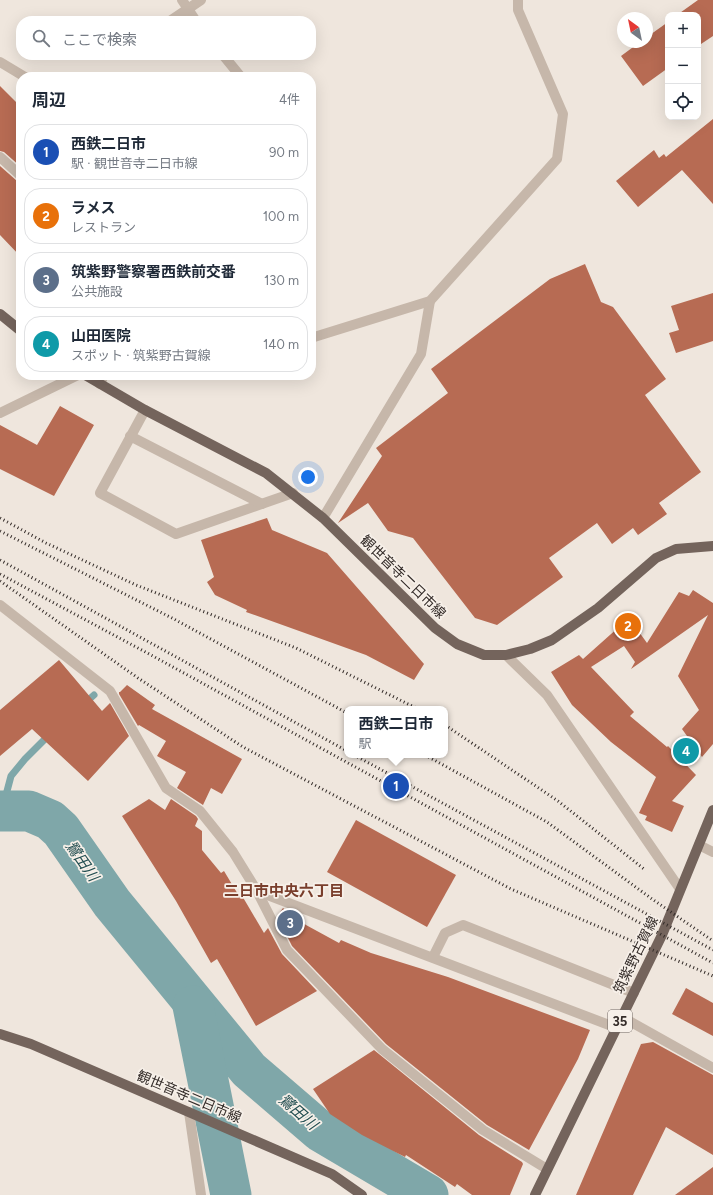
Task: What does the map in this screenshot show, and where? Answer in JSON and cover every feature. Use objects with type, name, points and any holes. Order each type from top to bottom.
[{"type":"main road","points":[[0,314],[16,327]]},
{"type":"main road","name":"観世音寺二日市線","points":[[103,380],[145,410],[266,472],[323,518],[446,636],[470,650],[484,655],[506,655],[530,649],[552,640],[598,608],[656,558],[676,549],[713,546]]},
{"type":"main road","name":"筑紫野古賀線","points":[[534,1195],[662,935],[713,810]]},
{"type":"main road","name":"観世音寺二日市線","points":[[0,1034],[31,1044],[332,1174],[362,1195]]},
{"type":"street","points":[[182,0],[192,16]]},
{"type":"street","points":[[178,16],[201,0]]},
{"type":"street","points":[[316,336],[430,301],[557,159],[563,114],[518,10],[518,0]]},
{"type":"street","points":[[227,60],[237,72]]},
{"type":"street","points":[[0,62],[17,72]]},
{"type":"street","points":[[0,157],[16,171]]},
{"type":"street","points":[[323,518],[421,354],[430,301]]},
{"type":"street","points":[[0,413],[68,380]]},
{"type":"street","points":[[145,410],[100,492],[176,534],[293,493]]},
{"type":"street","points":[[130,436],[262,504]]},
{"type":"street","points":[[0,605],[110,692],[166,788],[200,811],[233,852],[257,891],[287,950],[382,1049],[483,1130],[547,1169]]},
{"type":"street","points":[[506,655],[547,695],[680,889]]},
{"type":"street","points":[[699,845],[713,852]]},
{"type":"street","points":[[257,891],[616,1028]]},
{"type":"street","points":[[433,957],[445,933],[464,925],[634,992]]},
{"type":"street","points":[[622,1017],[713,1068]]},
{"type":"street","points":[[190,1112],[201,1195]]},
{"type":"building","points":[[698,0],[713,0],[713,36],[701,44],[701,12],[681,12]]},
{"type":"building","points":[[665,24],[665,70],[643,86],[621,56],[632,48],[653,48],[653,33]]},
{"type":"building","points":[[0,86],[16,102],[16,163],[4,152],[0,151]]},
{"type":"building","points":[[713,119],[713,204],[682,170],[638,207],[616,181],[654,150],[659,158],[664,154],[666,157]]},
{"type":"building","points":[[0,166],[16,180],[16,252],[0,235]]},
{"type":"building","points":[[585,264],[601,302],[613,307],[666,379],[645,395],[701,472],[659,503],[667,514],[638,535],[633,528],[612,544],[597,523],[549,558],[563,577],[497,625],[475,618],[413,538],[388,531],[368,503],[338,523],[382,456],[376,448],[448,393],[431,369],[550,279]]},
{"type":"building","points":[[713,293],[713,341],[676,353],[669,333],[679,330],[671,306]]},
{"type":"building","points":[[60,406],[94,425],[54,496],[0,469],[0,425],[37,445]]},
{"type":"building","points":[[267,518],[272,530],[327,553],[424,664],[414,680],[366,655],[246,612],[247,610],[215,595],[207,582],[214,577],[201,540]]},
{"type":"building","points":[[693,590],[713,603],[713,744],[702,757],[682,729],[699,710],[678,676],[708,615],[631,669],[635,662],[624,646],[591,667],[634,712],[630,716],[667,747],[668,746],[696,775],[672,801],[684,806],[672,832],[645,820],[647,816],[639,813],[656,777],[611,742],[572,705],[551,672],[579,655],[583,659],[629,618],[647,643],[679,592],[689,596]]},
{"type":"building","points":[[59,660],[102,711],[110,703],[129,736],[88,781],[32,729],[0,756],[0,710]]},
{"type":"building","points":[[127,685],[155,705],[152,709],[242,759],[222,794],[211,788],[203,805],[177,788],[186,772],[157,756],[166,741],[139,725],[138,726],[119,694],[119,692]]},
{"type":"building","points":[[149,799],[165,810],[171,799],[196,816],[198,819],[195,826],[202,831],[202,850],[221,873],[224,871],[239,896],[241,894],[264,933],[268,928],[282,954],[317,991],[256,1026],[217,959],[211,963],[176,901],[122,816]]},
{"type":"building","points":[[356,820],[456,875],[427,927],[327,872]]},
{"type":"building","points":[[283,908],[306,925],[339,943],[341,940],[371,953],[448,977],[590,1030],[578,1059],[529,1150],[487,1125],[386,1044],[292,946],[277,916]]},
{"type":"building","points":[[686,988],[713,1003],[713,1036],[672,1014]]},
{"type":"building","points":[[653,1042],[713,1075],[713,1155],[666,1127],[633,1195],[576,1195],[641,1044]]},
{"type":"building","points":[[374,1050],[479,1135],[522,1162],[523,1164],[510,1195],[472,1195],[457,1184],[455,1187],[406,1155],[405,1157],[362,1135],[330,1114],[313,1089]]},
{"type":"building","points":[[713,1167],[713,1195],[675,1195]]},
{"type":"waterway","points":[[84,704],[94,695]]},
{"type":"waterway","points":[[2,810],[11,776],[25,759],[51,733]]},
{"type":"waterway","name":"鷺田川","points":[[0,811],[29,811],[50,820],[61,830],[112,903],[249,1070],[320,1131],[428,1195]]},
{"type":"waterway","name":"鷺田川","points":[[193,1006],[231,1195]]},
{"type":"railway","points":[[0,518],[46,543],[136,585],[296,648],[412,706]]},
{"type":"railway","points":[[0,531],[172,618],[344,711]]},
{"type":"railway","points":[[0,560],[344,749]]},
{"type":"railway","points":[[0,574],[151,655],[713,963]]},
{"type":"railway","points":[[0,581],[138,678],[243,747],[511,889],[713,976]]},
{"type":"railway","points":[[448,727],[558,801],[644,869]]},
{"type":"railway","points":[[360,758],[713,950]]},
{"type":"railway","points":[[430,758],[547,822],[652,899],[713,941]]},
{"type":"place","name":"ラメス","points":[[628,626]]},
{"type":"place","name":"山田医院","points":[[686,751]]},
{"type":"place","name":"西鉄二日市","points":[[396,786]]},
{"type":"place","name":"筑紫野警察署西鉄前交番","points":[[290,923]]},
{"type":"district","name":"二日市中央六丁目","points":[[284,891]]}]
